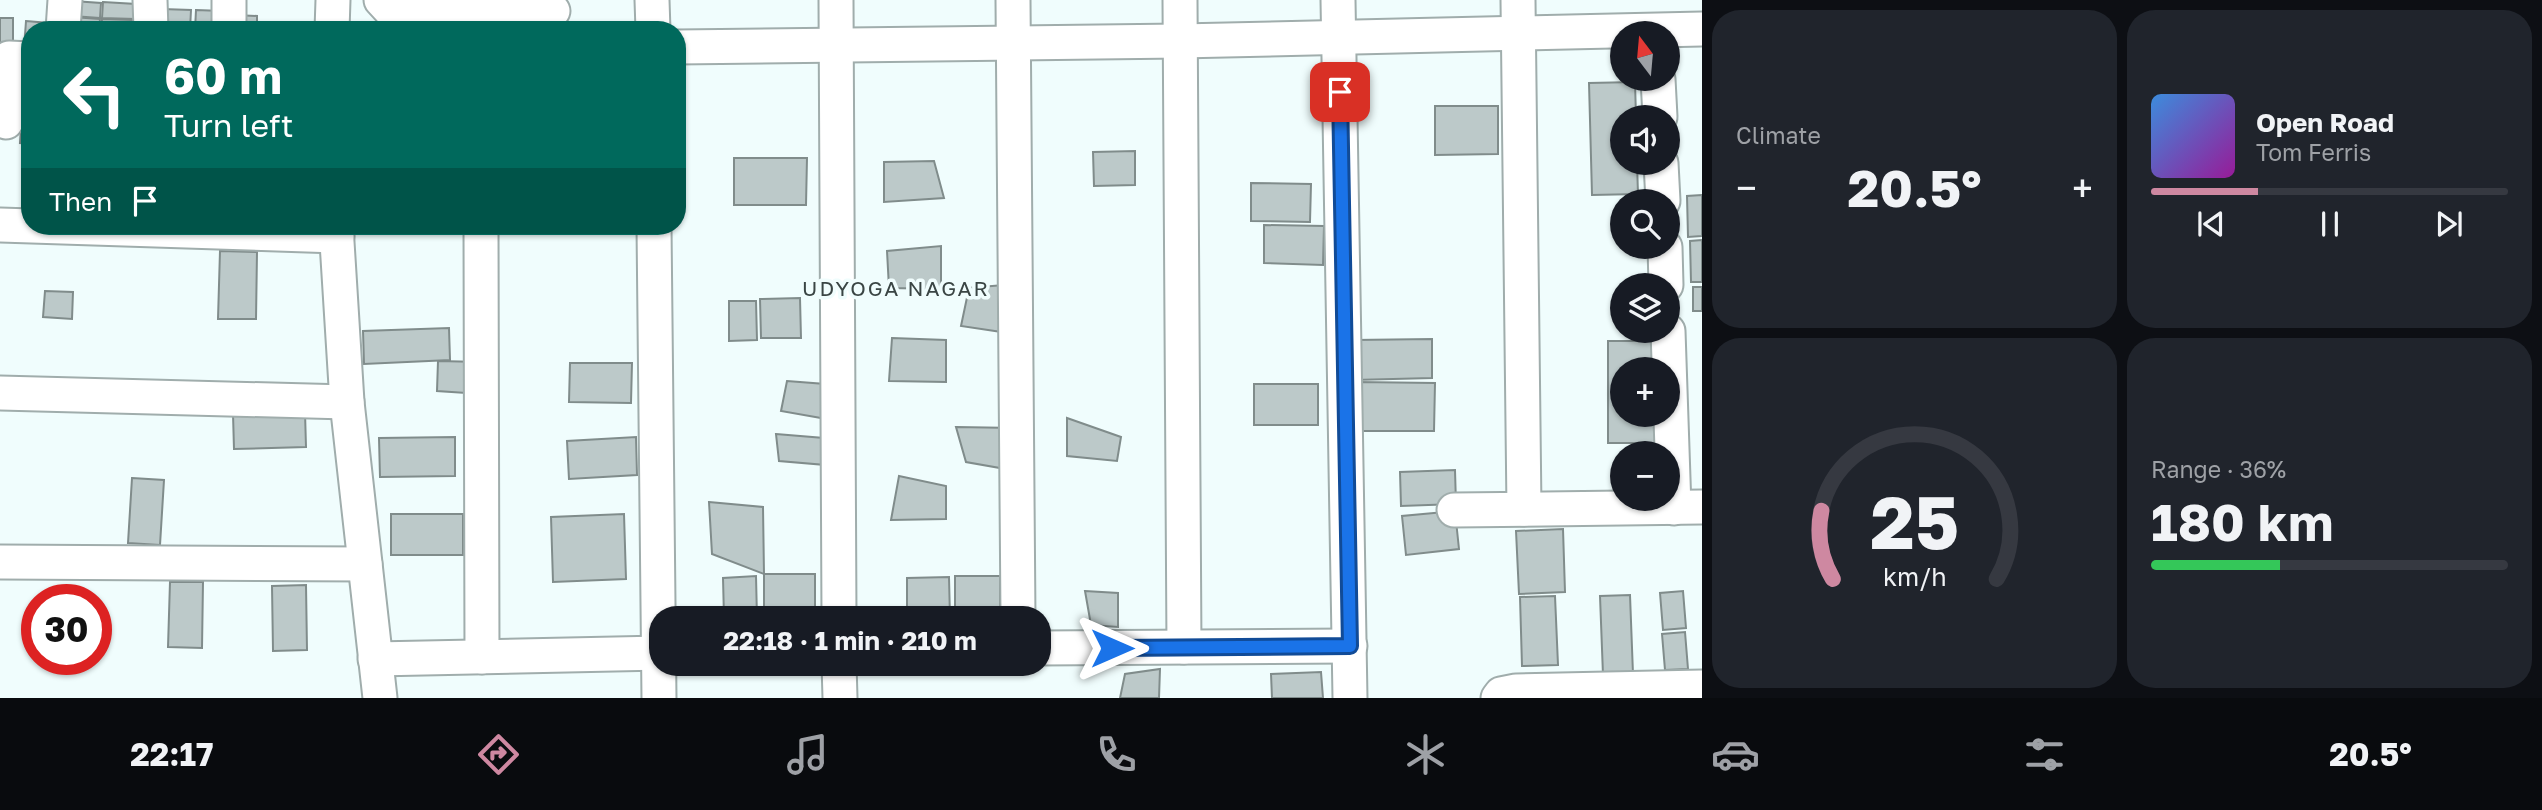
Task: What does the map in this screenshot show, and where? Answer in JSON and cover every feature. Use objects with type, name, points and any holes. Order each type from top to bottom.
[{"type":"street","points":[[64,21],[65,0]]},
{"type":"street","points":[[150,0],[151,21]]},
{"type":"street","points":[[229,0],[229,21]]},
{"type":"street","points":[[332,21],[333,0]]},
{"type":"street","points":[[381,0],[393,13],[555,14]]},
{"type":"street","points":[[652,0],[653,21]]},
{"type":"street","points":[[836,0],[839,606]]},
{"type":"street","points":[[1013,0],[1018,606]]},
{"type":"street","points":[[1180,0],[1184,647]]},
{"type":"street","points":[[1338,0],[1350,698]]},
{"type":"street","points":[[1518,0],[1524,509]]},
{"type":"street","points":[[686,47],[1180,41],[1518,33],[1610,25]]},
{"type":"street","points":[[1680,25],[1702,29]]},
{"type":"street","points":[[6,122],[9,58],[21,59]]},
{"type":"street","points":[[0,225],[21,225]]},
{"type":"street","points":[[337,235],[348,402],[380,698]]},
{"type":"street","points":[[481,235],[482,657]]},
{"type":"street","points":[[654,235],[659,606]]},
{"type":"street","points":[[1454,510],[1688,507],[1669,343]]},
{"type":"street","points":[[0,393],[348,402]]},
{"type":"street","points":[[0,562],[365,564]]},
{"type":"street","points":[[1051,648],[1350,646]]},
{"type":"street","points":[[376,659],[649,653]]},
{"type":"street","points":[[659,676],[659,698]]},
{"type":"street","points":[[840,676],[841,698]]},
{"type":"street","points":[[1498,698],[1502,694],[1516,691],[1702,687]]},
{"type":"building","points":[[73,1],[101,3],[100,18],[72,16]]},
{"type":"building","points":[[103,2],[136,4],[136,19],[102,18]]},
{"type":"building","points":[[162,9],[191,10],[190,21],[161,21]]},
{"type":"building","points":[[196,10],[222,11],[222,21],[195,21]]},
{"type":"building","points":[[234,15],[257,16],[257,21],[234,21]]},
{"type":"building","points":[[72,17],[100,19],[100,21],[71,21]]},
{"type":"building","points":[[0,18],[13,18],[13,46],[0,46]]},
{"type":"building","points":[[102,19],[135,20],[135,21]]},
{"type":"building","points":[[1589,83],[1610,83],[1610,91],[1635,91],[1636,105],[1610,105],[1610,175],[1637,175],[1638,189],[1610,189],[1610,195],[1592,195]]},
{"type":"building","points":[[1435,106],[1498,106],[1498,154],[1435,155]]},
{"type":"building","points":[[1135,151],[1135,185],[1094,186],[1093,152]]},
{"type":"building","points":[[734,158],[807,158],[806,205],[734,205]]},
{"type":"building","points":[[934,161],[944,198],[884,202],[884,162]]},
{"type":"building","points":[[1251,183],[1311,184],[1310,222],[1251,221]]},
{"type":"building","points":[[1702,195],[1702,236],[1688,237],[1687,196]]},
{"type":"building","points":[[1264,225],[1324,226],[1323,265],[1264,263]]},
{"type":"building","points":[[1702,240],[1702,282],[1691,282],[1690,241]]},
{"type":"building","points":[[941,246],[941,289],[889,288],[887,251]]},
{"type":"building","points":[[220,251],[257,252],[256,319],[218,319]]},
{"type":"building","points":[[1015,284],[1015,334],[961,326],[969,288]]},
{"type":"building","points":[[1693,287],[1702,287],[1702,311],[1693,311]]},
{"type":"building","points":[[45,291],[73,292],[72,319],[43,317]]},
{"type":"building","points":[[800,298],[801,338],[761,338],[760,299]]},
{"type":"building","points":[[729,301],[756,301],[757,340],[729,341]]},
{"type":"building","points":[[449,328],[450,360],[364,364],[363,331]]},
{"type":"building","points":[[892,338],[946,340],[946,382],[889,381]]},
{"type":"building","points":[[1432,339],[1432,378],[1354,380],[1354,340]]},
{"type":"building","points":[[1608,341],[1661,343],[1661,357],[1610,357],[1610,427],[1660,427],[1660,441],[1608,443]]},
{"type":"building","points":[[438,361],[481,362],[481,394],[437,391]]},
{"type":"building","points":[[570,363],[632,363],[631,403],[569,402]]},
{"type":"building","points":[[787,381],[838,385],[838,421],[781,411]]},
{"type":"building","points":[[1358,382],[1435,383],[1434,431],[1358,431]]},
{"type":"building","points":[[1254,384],[1318,384],[1318,425],[1254,425]]},
{"type":"building","points":[[305,412],[306,447],[234,449],[233,414]]},
{"type":"building","points":[[1067,418],[1121,437],[1117,461],[1067,456]]},
{"type":"building","points":[[956,427],[1016,428],[1017,471],[966,462]]},
{"type":"building","points":[[776,434],[824,438],[838,466],[779,461]]},
{"type":"building","points":[[455,437],[455,476],[380,477],[379,438]]},
{"type":"building","points":[[636,437],[637,475],[569,479],[567,441]]},
{"type":"building","points":[[1455,470],[1456,504],[1401,506],[1400,472]]},
{"type":"building","points":[[899,476],[946,486],[946,519],[891,520]]},
{"type":"building","points":[[132,478],[164,480],[160,545],[128,543]]},
{"type":"building","points":[[709,502],[763,507],[764,574],[712,554]]},
{"type":"building","points":[[1455,511],[1459,549],[1406,555],[1402,516]]},
{"type":"building","points":[[391,514],[463,514],[463,555],[391,555]]},
{"type":"building","points":[[624,514],[626,579],[553,582],[551,517]]},
{"type":"building","points":[[1563,529],[1565,592],[1519,594],[1516,531]]},
{"type":"building","points":[[764,574],[815,574],[815,606],[764,606]]},
{"type":"building","points":[[756,576],[757,606],[724,606],[723,578]]},
{"type":"building","points":[[955,576],[1000,576],[1000,606],[955,606]]},
{"type":"building","points":[[949,577],[950,606],[907,606],[907,578]]},
{"type":"building","points":[[170,582],[203,582],[202,648],[168,647]]},
{"type":"building","points":[[306,585],[307,650],[273,651],[272,586]]},
{"type":"building","points":[[1085,591],[1118,593],[1118,627],[1091,625]]},
{"type":"building","points":[[1683,591],[1686,628],[1663,630],[1660,593]]},
{"type":"building","points":[[1630,595],[1633,674],[1603,675],[1600,596]]},
{"type":"building","points":[[1555,596],[1558,665],[1522,666],[1520,597]]},
{"type":"building","points":[[1685,632],[1688,669],[1665,670],[1662,634]]},
{"type":"building","points":[[1160,669],[1159,698],[1120,698],[1125,674]]},
{"type":"building","points":[[1321,672],[1323,698],[1272,698],[1271,674]]},
{"type":"district","name":"UDYOGA NAGAR","points":[[896,289]]},
{"type":"route","points":[[1112,648],[1350,646],[1340,92]]}]
